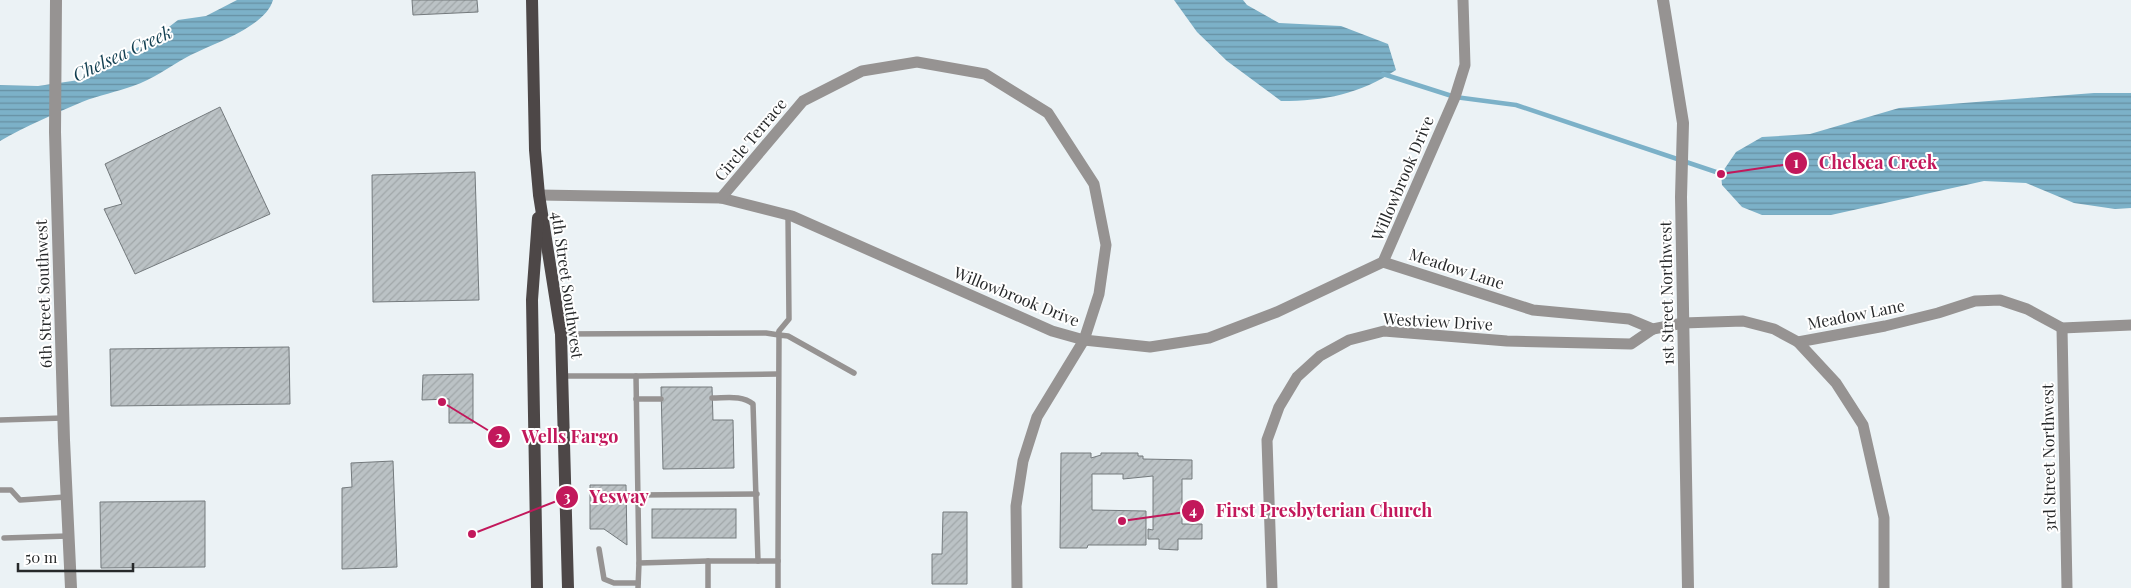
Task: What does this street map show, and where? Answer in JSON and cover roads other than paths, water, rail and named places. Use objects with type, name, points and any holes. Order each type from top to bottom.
[{"type":"main road","name":"4th Street Southwest","points":[[532,0],[535,150],[539,195],[561,334],[568,588]]},
{"type":"main road","name":"4th Street Southwest","points":[[538,588],[532,300],[539,195]]},
{"type":"street","name":"6th Street Southwest","points":[[56,0],[58,64],[55,132],[63,418],[71,588]]},
{"type":"street","name":"Willowbrook Drive","points":[[539,195],[721,198],[788,215],[1052,331],[1084,340],[1150,347],[1209,338],[1276,312],[1383,262],[1455,96],[1465,65],[1463,0]]},
{"type":"street","name":"1st Street Northwest","points":[[1663,0],[1683,122],[1680,197],[1688,588]]},
{"type":"street","name":"Circle Terrace","points":[[721,198],[803,101],[862,71],[917,62],[985,74],[1048,113],[1094,184],[1106,245],[1099,294],[1084,340],[1037,417],[1023,461],[1016,506],[1018,588]]},
{"type":"street","name":"Meadow Lane","points":[[1383,262],[1533,310],[1629,319],[1653,329],[1683,323],[1743,321],[1774,329],[1798,342],[1894,324],[1975,301],[2000,300],[2027,309],[2062,328]]},
{"type":"street","points":[[2062,328],[2131,325]]},
{"type":"street","name":"3rd Street Northwest","points":[[2062,328],[2067,588]]},
{"type":"street","name":"Westview Drive","points":[[1272,588],[1267,440],[1279,407],[1297,377],[1320,356],[1349,340],[1384,331],[1507,341],[1631,344],[1653,329]]},
{"type":"street","points":[[1798,342],[1836,383],[1863,424],[1884,518],[1884,588]]},
{"type":"lane","points":[[778,588],[778,335],[789,319],[788,215]]},
{"type":"lane","points":[[561,334],[766,333],[788,336],[854,373]]},
{"type":"lane","points":[[563,376],[778,374]]},
{"type":"lane","points":[[600,549],[604,579],[614,583],[638,586],[636,376]]},
{"type":"lane","points":[[636,398],[661,399]]},
{"type":"lane","points":[[712,398],[747,399],[753,404],[755,412],[758,561]]},
{"type":"lane","points":[[0,420],[63,418]]},
{"type":"lane","points":[[0,490],[11,490],[20,500],[66,497]]},
{"type":"lane","points":[[638,495],[757,494]]},
{"type":"lane","points":[[4,538],[68,536]]},
{"type":"lane","points":[[639,562],[778,561]]},
{"type":"lane","points":[[708,562],[708,588]]},
{"type":"water","points":[[237,0],[273,0],[268,10],[260,19],[249,27],[187,57],[161,73],[127,88],[82,102],[30,125],[0,141],[0,85],[38,86],[79,80],[116,57],[148,43],[178,20],[206,16]]},
{"type":"water","points":[[1174,0],[1243,0],[1247,5],[1279,23],[1341,26],[1388,44],[1396,70],[1369,85],[1342,94],[1312,100],[1281,101],[1227,61],[1197,32]]},
{"type":"water","points":[[2094,93],[2131,93],[2131,208],[2115,209],[2074,203],[2026,183],[1984,181],[1831,215],[1762,215],[1742,207],[1722,185],[1721,174],[1736,152],[1762,137],[1810,134],[1899,108]]},
{"type":"waterway","name":"Chelsea Creek","points":[[1383,74],[1455,97],[1516,105],[1725,175]]},
{"type":"place","name":"Chelsea Creek","points":[[1721,174]]},
{"type":"place","name":"Wells Fargo","points":[[442,402]]},
{"type":"place","name":"First Presbyterian Church","points":[[1122,521]]},
{"type":"place","name":"Yesway","points":[[472,534]]}]
